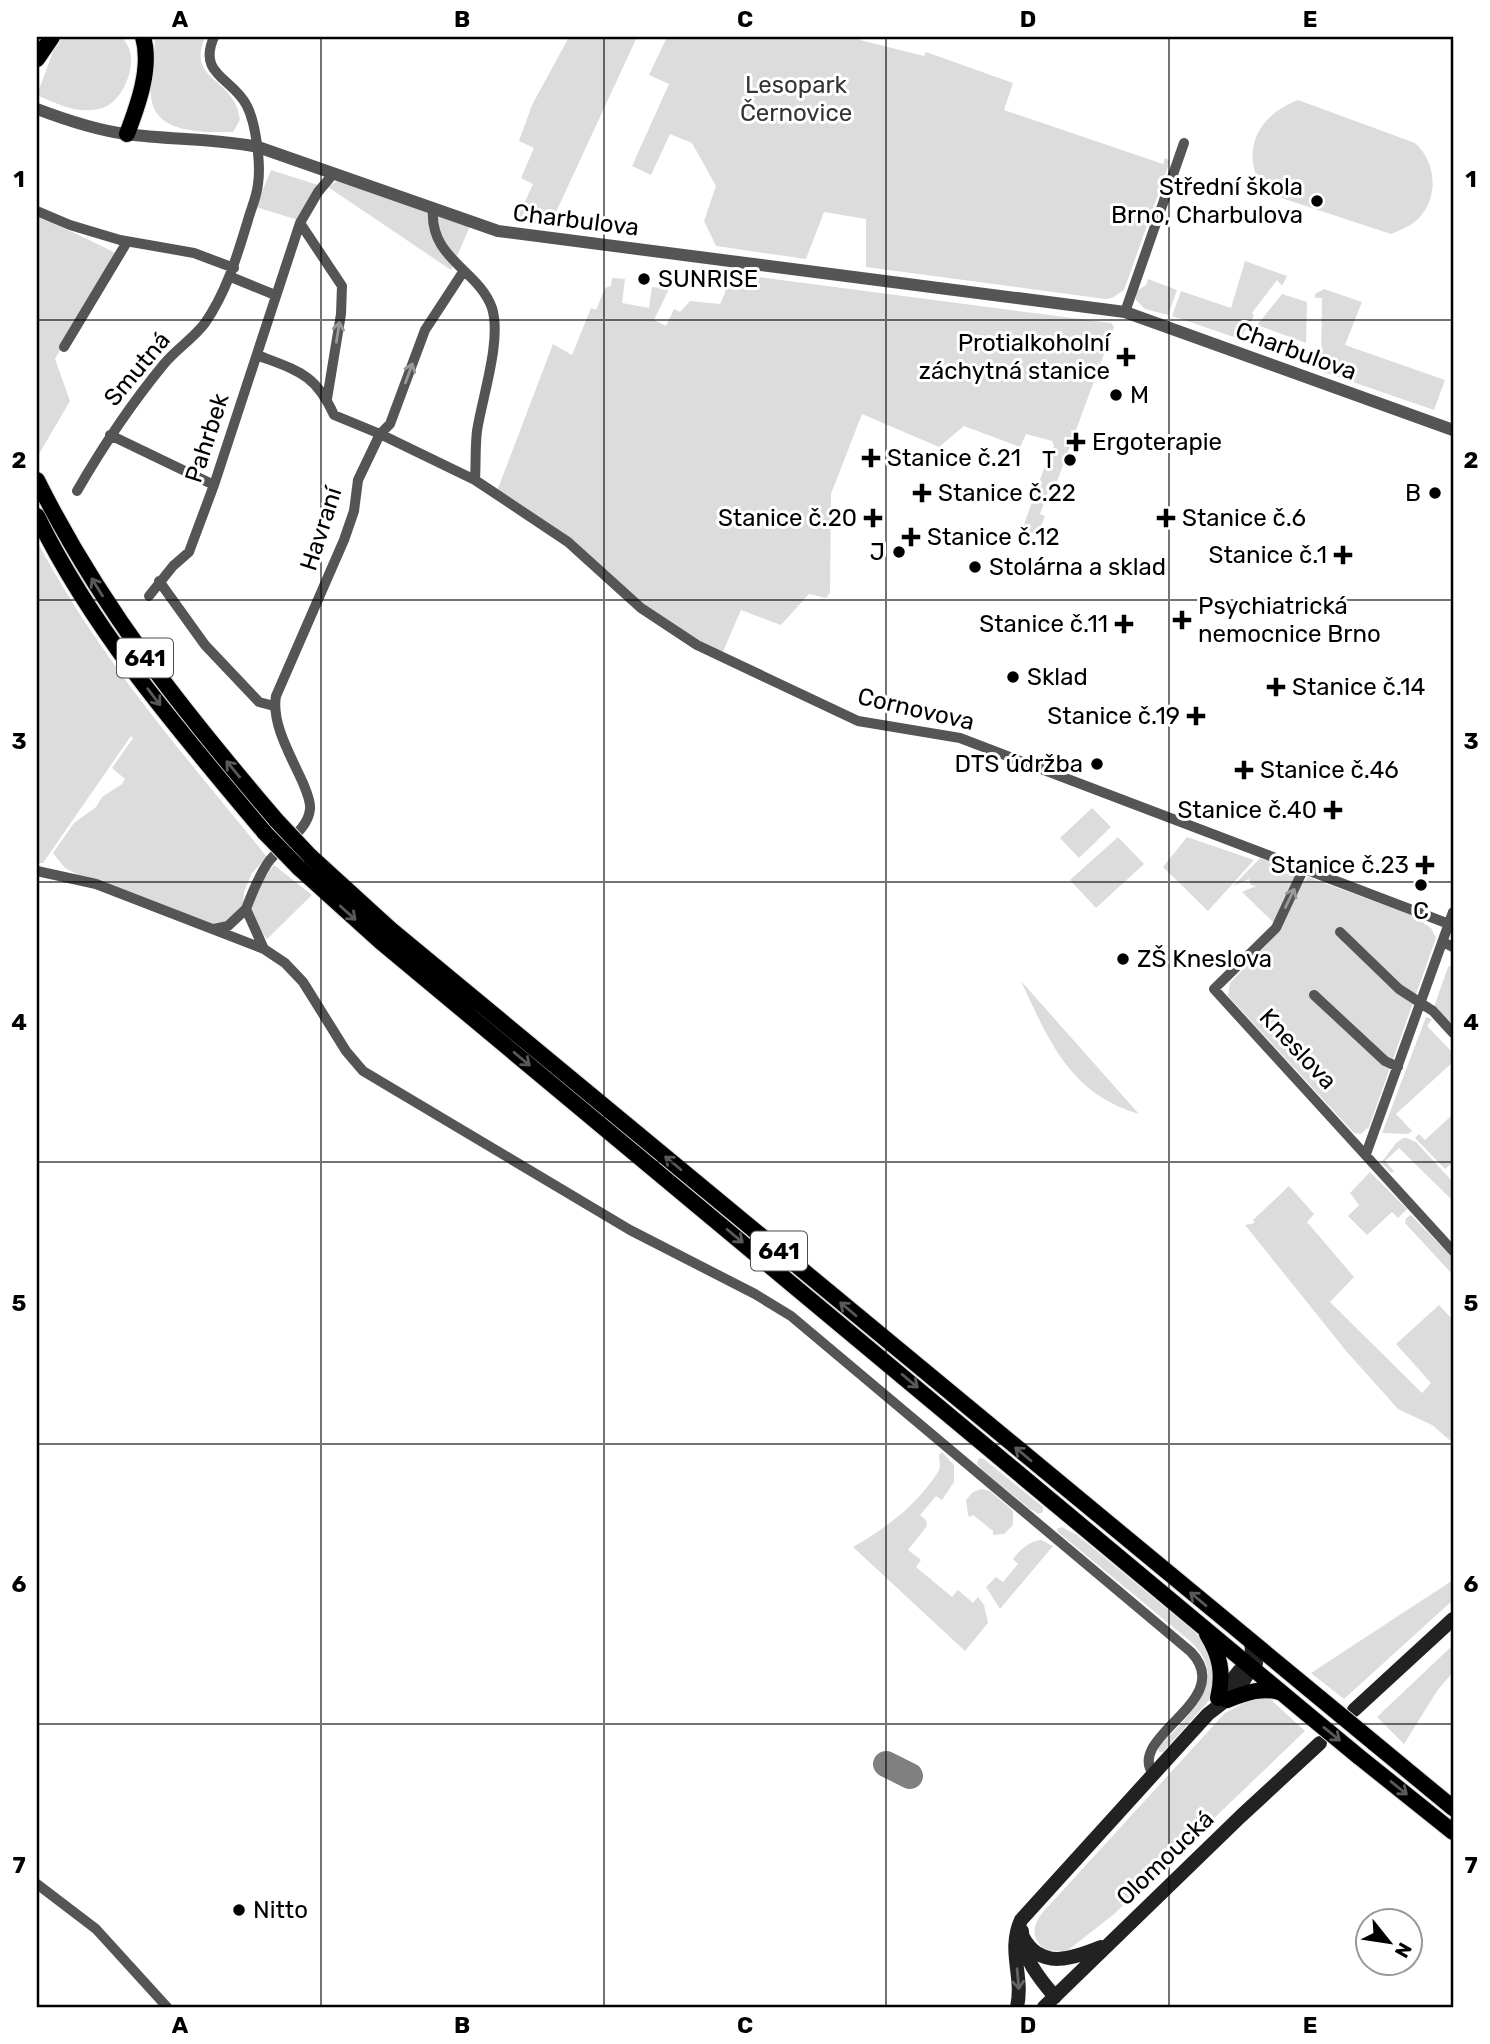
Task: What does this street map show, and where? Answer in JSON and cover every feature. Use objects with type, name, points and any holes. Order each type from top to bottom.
[{"type":"highway","points":[[37,51],[44,37]]},
{"type":"highway","points":[[37,59],[52,37]]},
{"type":"highway","points":[[127,134],[145,69],[147,54],[143,37]]},
{"type":"highway","name":"641","points":[[37,480],[63,532],[127,634],[196,725],[277,821],[304,862],[380,941],[1198,1620],[1306,1713],[1453,1832]]},
{"type":"highway","name":"641","points":[[37,516],[49,541],[114,645],[184,736],[265,833],[400,938],[1453,1808]]},
{"type":"highway","points":[[1198,1620],[1218,1655],[1222,1699],[1262,1690],[1282,1693]]},
{"type":"main road","points":[[1354,1710],[1453,1619]]},
{"type":"main road","points":[[1251,1642],[1251,1666]]},
{"type":"main road","points":[[1017,2007],[1019,1991],[1014,1942],[1021,1920],[1222,1699],[1239,1671],[1262,1661],[1274,1661]]},
{"type":"main road","name":"Olomoucká","points":[[1044,2007],[1241,1815],[1320,1743]]},
{"type":"main road","points":[[1032,1906],[1024,1920],[1022,1942],[1027,1958],[1055,1997]]},
{"type":"main road","points":[[1021,1932],[1030,1946],[1053,1959],[1075,1957],[1109,1944]]},
{"type":"street","name":"Smutná","points":[[77,491],[110,435],[165,363],[204,324],[232,272],[258,184],[258,147],[248,107],[208,61],[208,51],[214,37]]},
{"type":"street","name":"Charbulova","points":[[37,109],[79,125],[127,134],[258,147],[498,231],[1125,312],[1453,430]]},
{"type":"street","points":[[1125,312],[1184,143]]},
{"type":"street","name":"Pahrbek","points":[[149,596],[159,581],[189,552],[214,485],[300,223],[318,192],[334,173]]},
{"type":"street","points":[[433,209],[434,229],[441,246],[481,291],[491,308],[494,327],[492,356],[477,433],[475,480]]},
{"type":"street","points":[[37,211],[70,225],[127,242],[194,253],[275,295]]},
{"type":"street","points":[[300,223],[342,286],[341,314],[327,399]]},
{"type":"street","points":[[64,347],[127,242]]},
{"type":"street","name":"Havraní","points":[[274,706],[294,652],[344,540],[354,511],[358,480],[380,433],[390,424],[425,330],[464,272]]},
{"type":"street","points":[[257,355],[302,374],[319,386],[327,399]]},
{"type":"street","name":"Cornovova","points":[[327,399],[334,415],[380,433],[475,480],[568,542],[640,608],[697,645],[748,670],[858,721],[960,738],[1449,924]]},
{"type":"street","points":[[110,435],[214,485]]},
{"type":"street","points":[[159,581],[205,645],[259,702],[274,706],[310,810],[305,824],[268,863],[246,909],[228,926],[213,929]]},
{"type":"street","name":"Kneslova","points":[[1304,868],[1276,928],[1214,989],[1453,1251]]},
{"type":"street","points":[[37,871],[96,884],[264,949],[285,963],[303,982],[346,1051],[363,1071],[655,1244],[780,1308],[810,1331],[1191,1651],[1200,1667],[1200,1688],[1191,1704],[1150,1751],[1148,1767],[1154,1775]]},
{"type":"street","points":[[246,909],[264,949]]},
{"type":"street","points":[[1366,1154],[1421,1003],[1448,944],[1453,912]]},
{"type":"street","points":[[1340,932],[1399,989],[1433,1011],[1453,1033]]},
{"type":"street","points":[[1314,995],[1385,1061],[1398,1067]]},
{"type":"street","points":[[37,1884],[96,1929],[167,2007]]},
{"type":"green space","points":[[63,37],[122,37],[126,42],[131,59],[128,77],[120,94],[107,106],[91,110],[75,109],[37,95],[53,52]]},
{"type":"green space","points":[[152,37],[205,37],[201,50],[204,67],[229,94],[238,109],[240,120],[233,132],[183,129],[162,118],[151,97],[155,42]]},
{"type":"green space","points":[[569,37],[637,37],[550,225],[516,221],[533,184],[521,178],[534,148],[519,141],[532,105]]},
{"type":"green space","name":"Lesopark Černovice","points":[[667,37],[861,37],[860,40],[924,56],[926,52],[1013,83],[1004,110],[1163,164],[1165,158],[1170,161],[1124,290],[1105,299],[866,267],[866,219],[824,212],[806,259],[716,246],[704,221],[716,186],[692,143],[670,134],[651,175],[632,166],[669,84],[649,75]]},
{"type":"green space","points":[[1298,100],[1415,143],[1427,159],[1432,179],[1430,199],[1420,217],[1391,234],[1266,193],[1253,165],[1256,138],[1271,116]]},
{"type":"green space","points":[[271,170],[318,185],[298,220],[256,207]]},
{"type":"green space","points":[[339,180],[470,226],[451,270],[328,187]]},
{"type":"green space","points":[[37,215],[116,253],[55,359],[70,401],[39,454],[37,446]]},
{"type":"green space","points":[[1245,261],[1287,276],[1282,286],[1277,280],[1252,313],[1254,316],[1240,339],[1172,316],[1181,291],[1231,308]]},
{"type":"green space","points":[[727,273],[1111,323],[1114,327],[1055,487],[1050,486],[1040,514],[1045,516],[1038,535],[1022,530],[1054,446],[1052,441],[1026,434],[1020,447],[964,426],[939,447],[862,414],[831,494],[830,593],[826,598],[809,594],[781,625],[741,610],[722,654],[662,618],[497,491],[553,344],[572,355],[591,308],[596,310],[605,288],[611,286],[612,278],[625,279],[622,303],[649,308],[652,287],[669,289],[654,320],[666,326],[674,309],[680,312],[690,301],[720,304],[725,293]]},
{"type":"green space","points":[[1148,279],[1177,290],[1168,315],[1145,309],[1136,300],[1136,292],[1146,285]]},
{"type":"green space","points":[[1324,289],[1362,302],[1345,345],[1445,380],[1434,410],[1313,366],[1321,365],[1322,298],[1315,298],[1315,294]]},
{"type":"green space","points":[[1282,294],[1307,302],[1306,343],[1257,325]]},
{"type":"green space","points":[[37,541],[87,625],[144,705],[267,857],[252,873],[244,892],[243,905],[234,919],[213,929],[96,884],[65,868],[53,853],[74,823],[96,807],[102,797],[122,784],[125,779],[112,768],[133,738],[131,736],[43,863],[37,863]]},
{"type":"green space","points":[[1092,808],[1111,827],[1079,858],[1060,838]]},
{"type":"green space","points":[[1118,837],[1144,864],[1096,908],[1070,880]]},
{"type":"green space","points":[[1187,837],[1254,860],[1208,911],[1163,867]]},
{"type":"green space","points":[[1260,858],[1293,869],[1297,876],[1274,923],[1242,892],[1256,886],[1251,885],[1249,879],[1233,886]]},
{"type":"green space","points":[[274,865],[312,895],[267,939],[254,922],[251,909],[258,889]]},
{"type":"green space","points":[[1308,877],[1414,916],[1431,928],[1436,938],[1369,1127],[1361,1134],[1354,1133],[1228,996],[1230,983],[1281,930],[1278,927]]},
{"type":"green space","points":[[1453,964],[1453,1027],[1434,1007],[1448,967]]},
{"type":"green space","points":[[1021,981],[1139,1114],[1115,1105],[1079,1079],[1052,1044]]},
{"type":"green space","points":[[1426,1017],[1432,1019],[1427,1026],[1453,1053],[1453,1062],[1396,1114],[1412,1131],[1408,1134],[1382,1133]]},
{"type":"green space","points":[[1453,1114],[1453,1162],[1445,1169],[1415,1138],[1419,1134],[1425,1140]]},
{"type":"green space","points":[[1403,1138],[1416,1142],[1453,1182],[1453,1201],[1399,1148],[1385,1161],[1394,1171],[1392,1173],[1381,1163]]},
{"type":"green space","points":[[1370,1172],[1407,1209],[1398,1218],[1392,1212],[1367,1235],[1348,1216],[1359,1205],[1350,1193]]},
{"type":"green space","points":[[1289,1186],[1314,1214],[1307,1222],[1354,1277],[1330,1302],[1422,1393],[1431,1383],[1396,1344],[1439,1305],[1453,1320],[1453,1443],[1432,1425],[1398,1409],[1347,1352],[1245,1225],[1255,1223],[1253,1220]]},
{"type":"green space","points":[[1411,1215],[1453,1258],[1453,1275],[1405,1223],[1406,1218]]},
{"type":"green space","points":[[942,1452],[954,1465],[954,1482],[942,1500],[936,1496],[920,1515],[926,1520],[927,1526],[908,1550],[921,1560],[916,1567],[952,1597],[958,1590],[973,1603],[978,1597],[984,1605],[988,1623],[965,1651],[853,1547],[889,1524],[911,1505],[938,1472],[939,1455]]},
{"type":"green space","points":[[979,1458],[984,1459],[1043,1507],[1043,1512],[1039,1514],[1030,1509],[981,1469],[977,1463]]},
{"type":"green space","points":[[981,1489],[990,1491],[1013,1511],[1013,1525],[1004,1534],[993,1535],[993,1531],[973,1515],[968,1515],[966,1500],[973,1492]]},
{"type":"green space","points":[[1062,1527],[1077,1535],[1195,1632],[1205,1642],[1216,1661],[1212,1697],[1163,1752],[1159,1752],[1158,1748],[1192,1711],[1207,1684],[1208,1670],[1202,1656],[1190,1641],[1058,1532],[1057,1529]]},
{"type":"green space","points":[[1041,1540],[1053,1546],[1000,1609],[986,1587],[996,1577],[1003,1582],[1018,1564],[1013,1559],[1019,1552],[1029,1544]]},
{"type":"green space","points":[[1453,1580],[1453,1600],[1344,1699],[1311,1673]]},
{"type":"green space","points":[[1453,1645],[1453,1672],[1437,1691],[1404,1744],[1377,1717]]},
{"type":"green space","points":[[1254,1698],[1269,1698],[1305,1731],[1113,1915],[1068,1950],[1051,1950],[1050,1954],[1036,1939],[1035,1929],[1039,1917],[1225,1713]]},
{"type":"taxiway","points":[[886,1764],[910,1776]]},
{"type":"place","name":"Střední škola Brno, Charbulova","points":[[1317,201]]},
{"type":"place","name":"SUNRISE","points":[[644,279]]},
{"type":"place","name":"Protialkoholní záchytná stanice","points":[[1126,357]]},
{"type":"place","name":"M","points":[[1116,395]]},
{"type":"place","name":"Ergoterapie","points":[[1076,442]]},
{"type":"place","name":"Stanice č.21","points":[[871,458]]},
{"type":"place","name":"T","points":[[1070,460]]},
{"type":"place","name":"Stanice č.22","points":[[922,493]]},
{"type":"place","name":"B","points":[[1435,493]]},
{"type":"place","name":"Stanice č.20","points":[[873,518]]},
{"type":"place","name":"Stanice č.6","points":[[1166,518]]},
{"type":"place","name":"Stanice č.12","points":[[911,537]]},
{"type":"place","name":"J","points":[[899,552]]},
{"type":"place","name":"Stanice č.1","points":[[1343,555]]},
{"type":"place","name":"Stolárna a sklad","points":[[975,567]]},
{"type":"place","name":"Psychiatrická nemocnice Brno","points":[[1182,620]]},
{"type":"place","name":"Stanice č.11","points":[[1124,624]]},
{"type":"place","name":"Sklad","points":[[1013,677]]},
{"type":"place","name":"Stanice č.14","points":[[1276,687]]},
{"type":"place","name":"Stanice č.19","points":[[1196,716]]},
{"type":"place","name":"DTS údržba","points":[[1097,764]]},
{"type":"place","name":"Stanice č.46","points":[[1244,770]]},
{"type":"place","name":"Stanice č.40","points":[[1333,810]]},
{"type":"place","name":"Stanice č.23","points":[[1425,865]]},
{"type":"place","name":"C","points":[[1421,885]]},
{"type":"place","name":"ZŠ Kneslova","points":[[1123,959]]},
{"type":"place","name":"Nitto","points":[[239,1910]]}]
